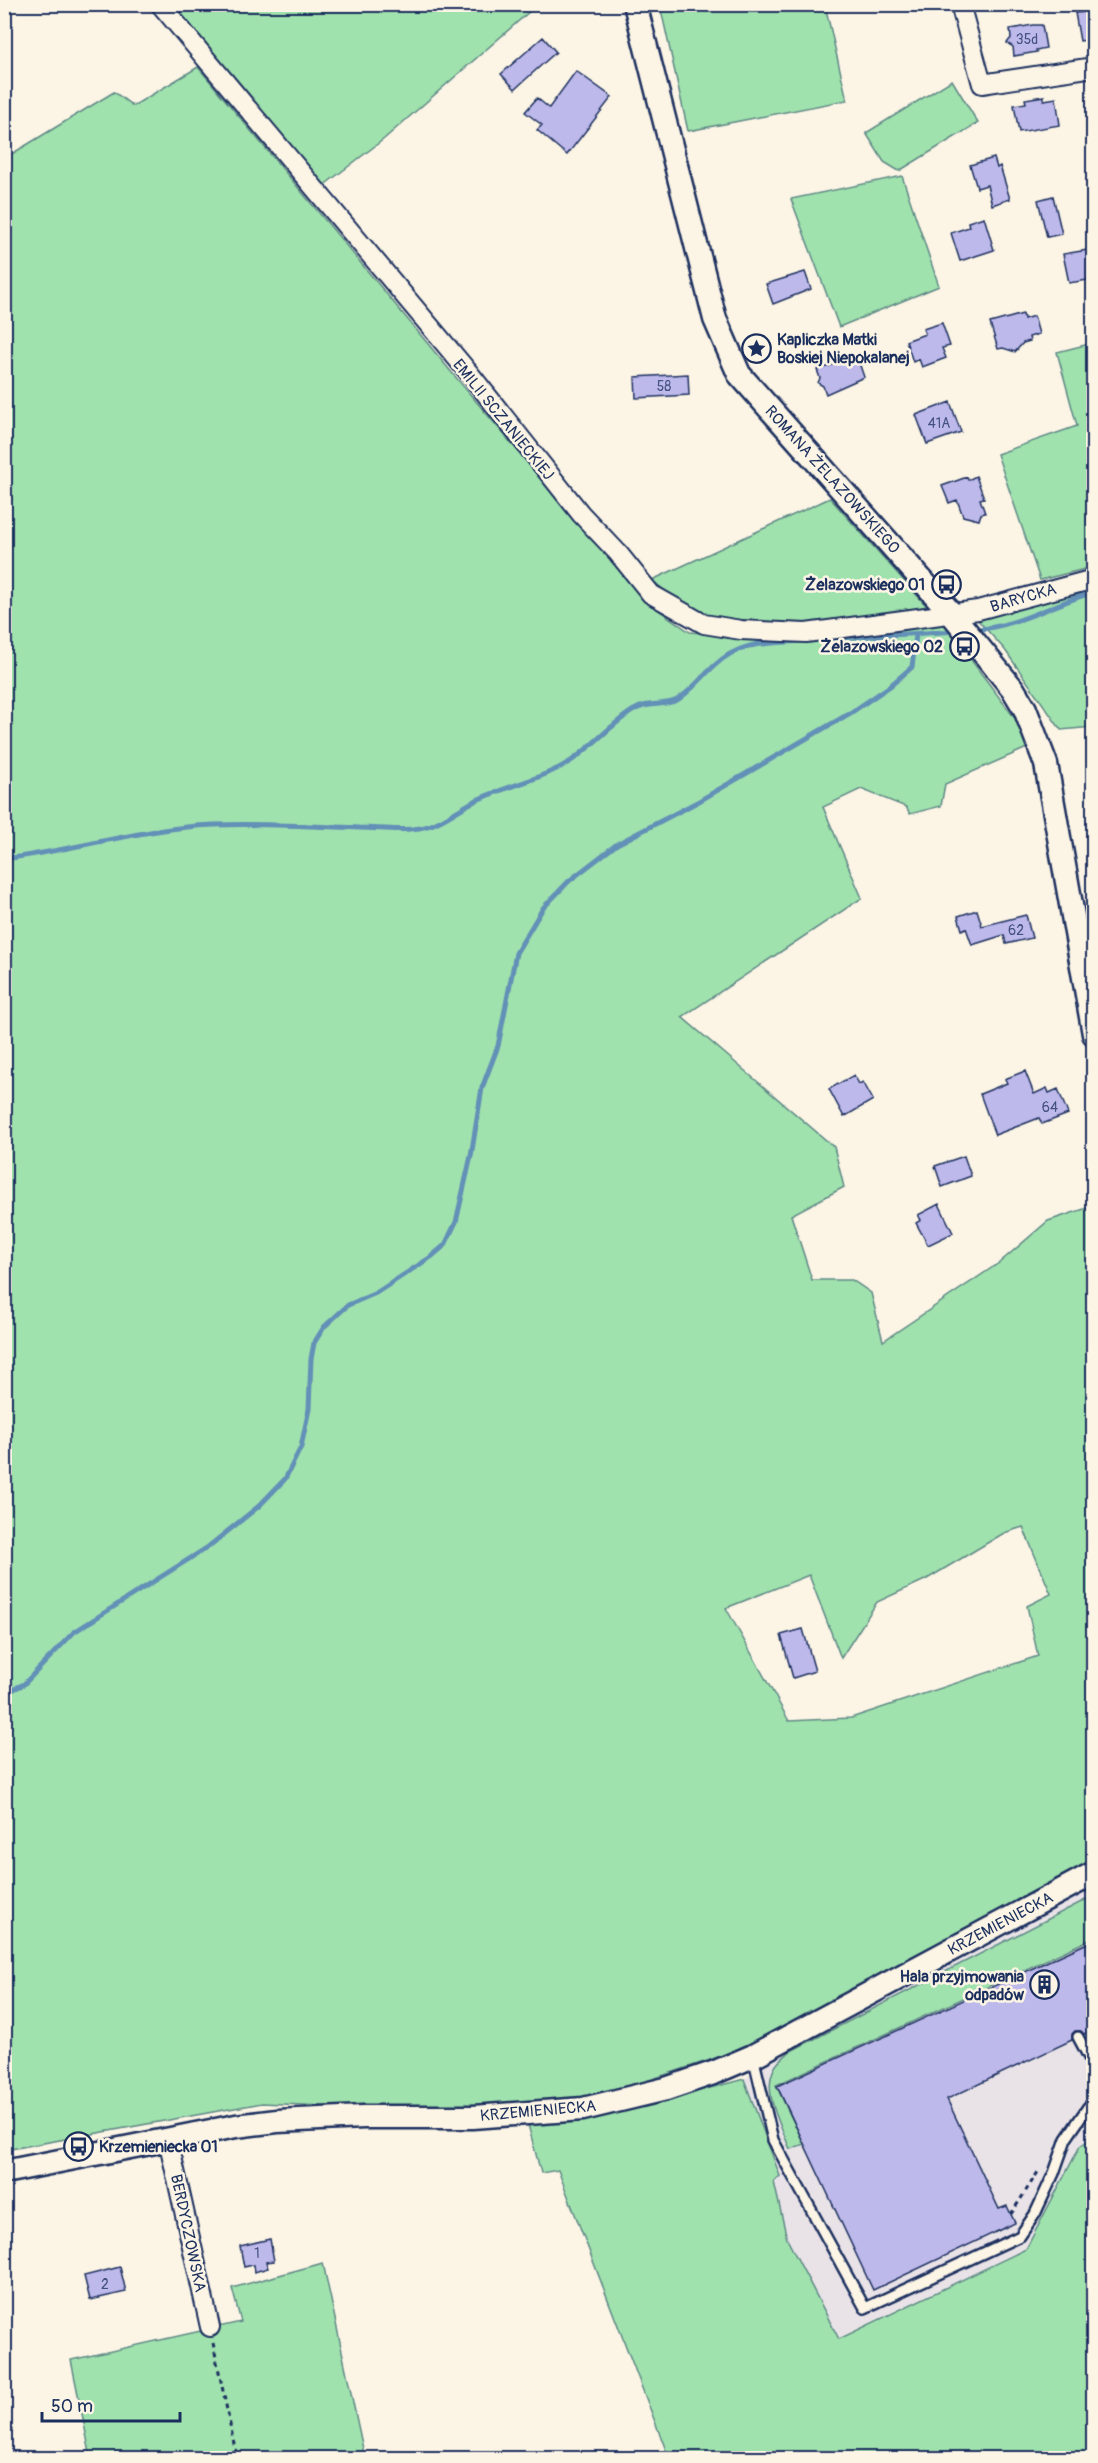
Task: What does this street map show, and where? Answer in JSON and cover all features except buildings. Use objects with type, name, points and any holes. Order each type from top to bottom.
[{"type":"street","name":"EMILII SCZANIECKIEJ","points":[[160,4],[470,374],[581,514],[618,553],[651,594],[704,624],[741,630],[806,633],[954,617]]},
{"type":"street","name":"ROMANA ŻELAZOWSKIEGO","points":[[635,4],[715,319],[739,374],[954,617],[1013,689],[1025,709],[1046,764],[1094,1034]]},
{"type":"street","points":[[960,4],[982,84],[1094,67]]},
{"type":"street","name":"BARYCKA","points":[[954,617],[1094,579]]},
{"type":"street","name":"KRZEMIENIECKA","points":[[4,2172],[168,2139],[277,2121],[364,2117],[473,2117],[583,2109],[666,2089],[753,2056],[1094,1873]]},
{"type":"street","name":"BERDYCZOWSKA","points":[[168,2139],[210,2327]]},
{"type":"lane","points":[[1078,2037],[1094,2067]]},
{"type":"lane","points":[[753,2056],[773,2140],[864,2308],[1020,2236],[1035,2214],[1054,2173],[1066,2139],[1088,2107],[1094,2104]]},
{"type":"path","points":[[1011,2214],[1041,2168]]},
{"type":"path","points":[[210,2327],[237,2458]]},
{"type":"shaded area","points":[[1093,1884],[1093,2136],[1080,2145],[1026,2249],[838,2338],[787,2239],[774,2182],[779,2175],[744,2079],[787,2050]]},
{"type":"green space","points":[[538,4],[384,139],[323,186],[174,5]]},
{"type":"green space","points":[[660,5],[825,5],[847,100],[688,131]]},
{"type":"green space","points":[[198,67],[644,600],[690,632],[753,637],[862,634],[944,624],[1023,729],[1027,748],[945,784],[941,806],[910,814],[906,807],[861,789],[823,807],[862,898],[682,1017],[834,1147],[844,1187],[791,1215],[812,1280],[852,1280],[871,1293],[883,1341],[999,1263],[1048,1221],[1093,1206],[1093,1863],[737,2051],[580,2103],[403,2110],[262,2103],[5,2150],[5,158],[114,92],[133,106]],"holes":[[[1023,1527],[1051,1594],[1027,1606],[1038,1656],[851,1718],[789,1721],[726,1608],[809,1575],[841,1658],[877,1602],[927,1579],[1004,1533]]]},
{"type":"green space","points":[[952,80],[978,123],[899,171],[884,162],[866,133]]},
{"type":"green space","points":[[902,176],[939,286],[839,327],[791,199]]},
{"type":"green space","points":[[1093,343],[1093,567],[1040,580],[997,454],[1077,426],[1057,352]]},
{"type":"green space","points":[[830,498],[931,611],[794,629],[731,624],[687,609],[652,580]]},
{"type":"green space","points":[[1093,589],[1093,727],[1061,730],[1005,650],[976,618]]},
{"type":"green space","points":[[1093,1896],[1093,1938],[776,2085],[804,2144],[790,2149],[774,2108],[770,2087],[775,2067],[789,2052]]},
{"type":"green space","points":[[744,2079],[780,2176],[774,2182],[787,2239],[839,2339],[1026,2249],[1080,2146],[1093,2137],[1093,2458],[669,2458],[558,2170],[541,2173],[527,2121],[636,2104]]},
{"type":"green space","points":[[323,2263],[365,2458],[91,2458],[71,2360],[241,2322],[232,2288]]},
{"type":"waterway","points":[[973,630],[1020,620],[1094,592]]},
{"type":"waterway","points":[[823,639],[958,631]]},
{"type":"waterway","points":[[4,1694],[24,1684],[74,1632],[208,1547],[259,1506],[285,1479],[301,1447],[309,1409],[314,1343],[324,1327],[348,1305],[376,1293],[431,1257],[445,1245],[456,1222],[471,1156],[482,1088],[498,1046],[516,953],[543,908],[569,881],[617,844],[699,801],[852,712],[890,686],[912,667],[916,635]]},
{"type":"waterway","points":[[4,859],[188,827],[250,824],[395,830],[431,825],[487,796],[560,768],[639,707],[677,700],[714,666],[734,652],[745,647],[766,643],[802,641]]},
{"type":"place","name":"Kapliczka Matki Boskiej Niepokalanej","points":[[756,348]]},
{"type":"place","name":"Żelazowskiego 01","points":[[946,584]]},
{"type":"place","name":"Żelazowskiego 02","points":[[964,646]]},
{"type":"place","name":"Hala przyjmowania odpadów","points":[[1045,1985]]},
{"type":"place","name":"Krzemieniecka 01","points":[[78,2146]]}]
